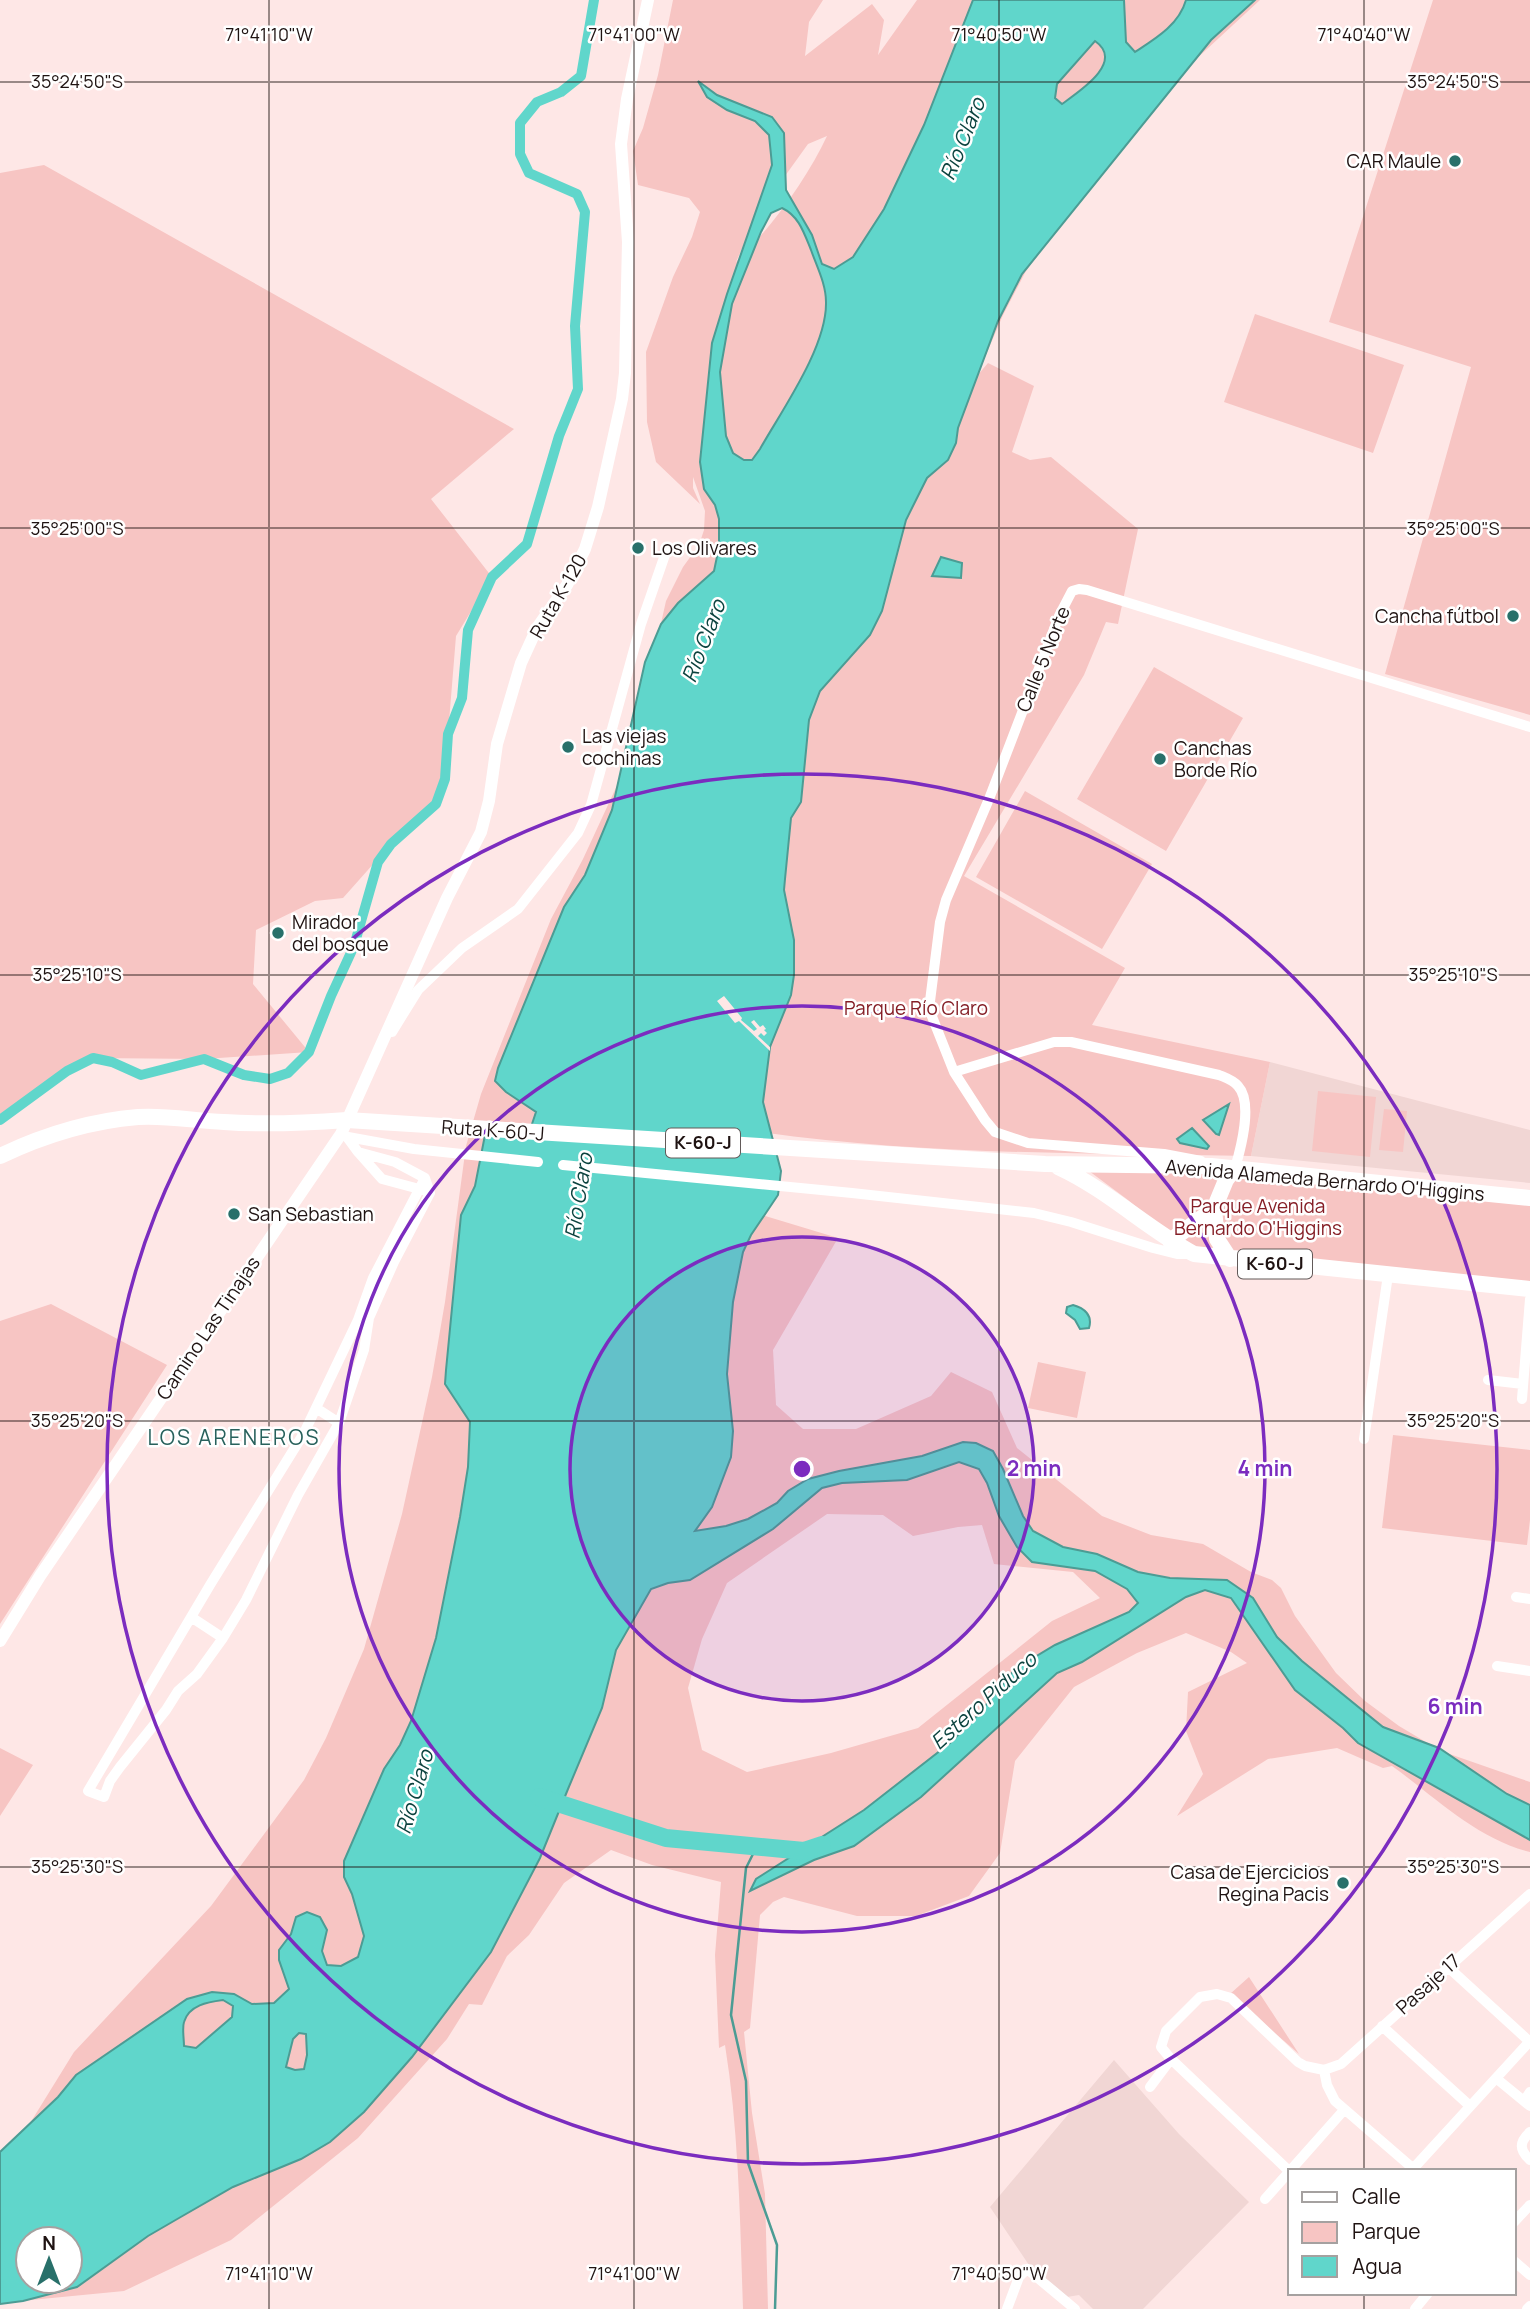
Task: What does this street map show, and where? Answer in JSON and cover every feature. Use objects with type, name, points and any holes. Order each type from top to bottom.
[{"type":"main road","name":"Ruta K-60-J","points":[[0,1156],[80,1125],[131,1118],[176,1117],[345,1130],[372,1122],[1040,1163]]},
{"type":"main road","name":"Avenida Alameda Bernardo O'Higgins","points":[[1040,1163],[1211,1166],[1530,1198]]},
{"type":"main road","name":"K-60-J","points":[[1040,1163],[1082,1178],[1170,1241],[1194,1254],[1530,1289]]},
{"type":"main road","points":[[1230,1259],[1217,1239],[1214,1209],[1226,1180],[1235,1168]]},
{"type":"main road","points":[[1170,1241],[1214,1209]]},
{"type":"street","name":"Ruta K-120","points":[[345,1130],[447,898],[481,832],[489,801],[497,744],[521,663],[537,628],[578,566],[598,507],[624,386],[628,242],[621,144],[627,99],[648,0]]},
{"type":"street","points":[[378,1054],[418,989],[462,948],[518,909],[578,833],[591,805],[641,624],[667,549]]},
{"type":"street","name":"Calle 5 Norte","points":[[954,1072],[929,1009],[940,922],[946,900],[989,799],[1059,616],[1072,592],[1087,590],[1530,727]]},
{"type":"street","points":[[1211,1166],[1181,1156],[1028,1143],[1006,1137],[995,1132],[985,1120],[954,1072],[1054,1042],[1071,1042],[1219,1075],[1241,1088],[1245,1098],[1246,1109],[1235,1168]]},
{"type":"street","points":[[345,1130],[366,1140],[414,1149],[538,1162]]},
{"type":"street","points":[[345,1130],[358,1152],[382,1179],[430,1193]]},
{"type":"street","name":"Camino Las Tinajas","points":[[0,1641],[40,1576],[345,1130]]},
{"type":"street","points":[[358,1152],[395,1162],[425,1178],[430,1193],[369,1318],[364,1350],[339,1423],[311,1470],[246,1600],[223,1638],[197,1674],[178,1691],[120,1767],[104,1797],[88,1791],[304,1433],[358,1320],[373,1278],[425,1178]]},
{"type":"street","points":[[563,1165],[852,1192],[1034,1213],[1153,1248],[1177,1254],[1194,1254]]},
{"type":"street","points":[[1153,1248],[1170,1241]]},
{"type":"street","points":[[1364,1439],[1388,1275]]},
{"type":"street","points":[[1522,1399],[1530,1299]]},
{"type":"street","points":[[1488,1380],[1523,1384]]},
{"type":"street","points":[[316,1408],[339,1423]]},
{"type":"street","points":[[1516,1597],[1530,1599]]},
{"type":"street","points":[[191,1618],[223,1638]]},
{"type":"street","points":[[1497,1666],[1530,1671]]},
{"type":"street","name":"Pasaje 17","points":[[1324,2070],[1340,2064],[1530,1894]]},
{"type":"street","points":[[1415,2169],[1530,2041],[1448,1967]]},
{"type":"street","points":[[1288,2170],[1161,2047],[1166,2031],[1200,1997],[1217,1994],[1231,1998],[1298,2062],[1324,2070],[1330,2094],[1335,2102],[1413,2169]]},
{"type":"street","points":[[1382,2026],[1470,2106]]},
{"type":"street","points":[[1150,2087],[1171,2059]]},
{"type":"street","points":[[1497,2079],[1528,2099]]},
{"type":"street","points":[[1291,2169],[1345,2110]]},
{"type":"street","points":[[1530,2132],[1521,2146],[1523,2154],[1530,2160]]},
{"type":"street","points":[[1265,2199],[1288,2172]]},
{"type":"street","points":[[1516,2220],[1530,2205]]},
{"type":"street","points":[[1516,2263],[1530,2275]]},
{"type":"street","points":[[1007,2309],[1024,2270],[1029,2270],[1075,2309]]},
{"type":"street","points":[[1415,2309],[1427,2295]]},
{"type":"shaded area","points":[[1270,1062],[1530,1130],[1530,1183],[1251,1156]]},
{"type":"shaded area","points":[[1114,2060],[1179,2134],[1249,2202],[1143,2309],[1093,2309],[1079,2295],[1067,2297],[1029,2265],[990,2207]]},
{"type":"green space","name":"Parque Río Claro","points":[[673,0],[823,0],[809,22],[805,56],[872,4],[884,20],[878,55],[917,0],[1260,0],[1193,62],[1129,133],[1026,271],[1003,315],[977,376],[988,363],[1034,386],[1012,452],[1030,460],[1051,457],[1138,529],[1118,624],[1106,622],[1084,675],[964,876],[1125,968],[1092,1025],[1270,1062],[1251,1156],[944,1149],[822,1140],[761,1132],[759,1214],[838,1238],[773,1350],[776,1405],[803,1429],[856,1429],[931,1396],[951,1372],[992,1392],[1017,1448],[1102,1516],[1151,1535],[1203,1544],[1251,1572],[1272,1580],[1281,1588],[1295,1616],[1336,1673],[1365,1701],[1399,1726],[1441,1751],[1530,1782],[1530,1852],[1511,1846],[1474,1827],[1392,1766],[1383,1768],[1337,1748],[1268,1759],[1177,1816],[1203,1774],[1186,1731],[1188,1692],[1247,1663],[1231,1652],[1186,1633],[1137,1653],[1074,1687],[1015,1761],[1000,1853],[969,1896],[916,1916],[857,1916],[784,1897],[773,1902],[760,1915],[750,2028],[744,2032],[752,2113],[765,2194],[768,2309],[743,2309],[738,2177],[730,2078],[725,2045],[719,2048],[715,1955],[721,1882],[652,1865],[611,1850],[564,1883],[529,1935],[507,1956],[482,2005],[469,2004],[447,2039],[358,2138],[231,2240],[124,2291],[84,2295],[84,2225],[14,2225],[14,2295],[83,2295],[0,2303],[6,2152],[32,2120],[74,2052],[211,1906],[304,1780],[326,1738],[364,1649],[402,1514],[432,1377],[466,1146],[481,1094],[551,919],[583,859],[632,753],[666,601],[683,567],[699,545],[704,530],[705,511],[693,477],[693,488],[700,504],[656,462],[647,422],[646,352],[700,212],[689,198],[638,185],[633,151],[643,128],[658,75]],"holes":[[[827,136],[809,169],[762,234],[736,262],[757,215],[808,144]],[[827,1514],[883,1515],[913,1536],[982,1525],[994,1564],[1073,1572],[1100,1598],[1052,1621],[918,1728],[831,1753],[747,1772],[702,1750],[688,1688],[702,1639],[727,1583]]]},
{"type":"green space","name":"CAR Maule","points":[[1433,0],[1530,0],[1530,715],[1385,674],[1471,367],[1329,322]]},
{"type":"green space","points":[[44,165],[514,429],[431,499],[492,577],[456,636],[448,734],[436,804],[391,844],[343,898],[315,901],[256,930],[253,984],[309,1052],[204,1059],[93,1058],[9,1113],[0,1116],[0,173]]},
{"type":"green space","points":[[1255,314],[1404,365],[1373,453],[1224,402]]},
{"type":"green space","name":"Canchas Borde Río","points":[[1154,667],[1243,718],[1166,851],[1077,799]]},
{"type":"green space","points":[[1025,791],[1152,864],[1102,949],[976,877]]},
{"type":"green space","points":[[1318,1091],[1376,1097],[1370,1157],[1312,1151]]},
{"type":"green space","points":[[1384,1109],[1407,1111],[1403,1152],[1379,1150]]},
{"type":"green space","name":"Parque Avenida Bernardo O'Higgins","points":[[1089,1171],[1212,1172],[1530,1203],[1530,1283],[1219,1254],[1177,1240]]},
{"type":"green space","points":[[51,1304],[167,1365],[0,1624],[0,1321]]},
{"type":"green space","points":[[1038,1362],[1086,1372],[1077,1418],[1028,1408]]},
{"type":"green space","points":[[1393,1435],[1530,1450],[1530,1520],[1527,1545],[1382,1528]]},
{"type":"green space","points":[[0,1748],[33,1765],[0,1816]]},
{"type":"green space","points":[[1249,1977],[1299,2054],[1230,1994]]},
{"type":"water","name":"Río Claro","points":[[973,0],[1124,0],[1126,42],[1135,52],[1172,24],[1186,0],[1255,0],[1211,40],[1022,274],[998,321],[948,460],[927,478],[906,520],[882,611],[870,635],[820,691],[809,720],[801,802],[791,818],[784,890],[794,940],[794,975],[791,995],[770,1047],[763,1102],[781,1171],[778,1195],[743,1252],[733,1302],[727,1374],[733,1431],[731,1457],[712,1507],[695,1531],[748,1519],[777,1503],[788,1491],[808,1479],[922,1456],[963,1442],[976,1443],[993,1451],[1023,1516],[1033,1531],[1063,1547],[1097,1554],[1138,1572],[1170,1578],[1227,1580],[1253,1598],[1277,1637],[1302,1661],[1383,1727],[1439,1748],[1507,1794],[1530,1805],[1530,1840],[1358,1743],[1295,1690],[1231,1598],[1205,1590],[1186,1597],[1082,1662],[1057,1673],[921,1797],[854,1846],[814,1860],[750,1891],[756,1879],[864,1810],[950,1743],[977,1716],[1015,1669],[1055,1645],[1129,1612],[1138,1603],[1127,1589],[1095,1571],[1032,1562],[1017,1547],[999,1516],[979,1469],[959,1462],[907,1480],[842,1483],[822,1488],[773,1529],[690,1580],[651,1589],[616,1650],[602,1708],[540,1858],[491,1952],[412,2057],[364,2112],[330,2142],[301,2159],[233,2187],[148,2236],[84,2282],[84,2225],[14,2225],[14,2295],[46,2295],[0,2304],[0,2152],[58,2097],[76,2075],[187,1999],[212,1992],[234,1994],[252,2004],[274,2003],[289,1989],[279,1960],[279,1950],[291,1934],[296,1917],[307,1912],[320,1917],[327,1930],[322,1951],[327,1965],[341,1966],[358,1957],[364,1936],[352,1894],[344,1877],[344,1861],[384,1769],[400,1745],[411,1721],[436,1638],[468,1467],[470,1422],[445,1384],[461,1215],[475,1186],[485,1135],[529,1133],[536,1112],[506,1092],[495,1081],[498,1068],[564,907],[585,875],[612,810],[645,662],[661,624],[678,603],[714,571],[719,547],[719,519],[715,505],[704,489],[700,462],[712,343],[772,165],[769,135],[755,121],[727,110],[707,97],[698,81],[717,95],[772,117],[784,133],[786,190],[812,235],[822,264],[834,269],[853,257],[884,209],[924,125]],"holes":[[[1095,41],[1103,49],[1105,58],[1102,67],[1088,84],[1062,104],[1055,98],[1057,84]],[[782,208],[797,220],[818,269],[826,302],[824,320],[802,378],[760,449],[752,460],[744,460],[733,453],[726,436],[720,372],[732,304],[761,232],[771,213]],[[223,2000],[233,2006],[232,2017],[196,2048],[184,2046],[183,2027],[186,2016],[200,2005]],[[299,2033],[306,2034],[307,2055],[304,2069],[286,2067],[293,2039]]]},
{"type":"water","points":[[941,557],[962,563],[961,578],[932,576]]},
{"type":"water","points":[[1229,1104],[1219,1135],[1216,1134],[1203,1120]]},
{"type":"water","points":[[1192,1128],[1209,1146],[1207,1149],[1180,1143],[1177,1139]]},
{"type":"water","points":[[1073,1305],[1087,1313],[1090,1319],[1089,1328],[1080,1329],[1075,1320],[1066,1313],[1067,1307]]},
{"type":"pier","points":[[724,996],[741,1020],[754,1031],[757,1029],[751,1022],[754,1020],[760,1027],[763,1025],[767,1033],[758,1036],[770,1047],[770,1051],[739,1021],[735,1023],[717,1001]]},
{"type":"waterway","points":[[0,1120],[67,1071],[93,1058],[112,1062],[141,1075],[204,1059],[244,1075],[270,1079],[288,1073],[309,1052],[354,946],[378,862],[391,844],[436,804],[445,779],[448,734],[462,698],[468,630],[492,577],[527,544],[559,436],[578,389],[575,326],[585,212],[577,194],[529,173],[520,154],[520,123],[537,102],[561,92],[581,76],[594,0]]},
{"type":"waterway","name":"Estero Piduco","points":[[539,1797],[666,1838],[804,1851],[822,1845]]},
{"type":"waterway","points":[[757,1846],[746,1868],[731,2015],[746,2081],[748,2163],[777,2245],[775,2309]]},
{"type":"place","name":"CAR Maule","points":[[1455,161]]},
{"type":"place","name":"Los Olivares","points":[[638,548]]},
{"type":"place","name":"Cancha fútbol","points":[[1513,616]]},
{"type":"place","name":"Las viejas cochinas","points":[[568,747]]},
{"type":"place","name":"Canchas Borde Río","points":[[1160,759]]},
{"type":"place","name":"Mirador del bosque","points":[[278,933]]},
{"type":"place","name":"San Sebastian","points":[[234,1214]]},
{"type":"place","name":"Casa de Ejercicios Regina Pacis","points":[[1343,1883]]},
{"type":"district","name":"LOS ARENEROS","points":[[234,1438]]}]
